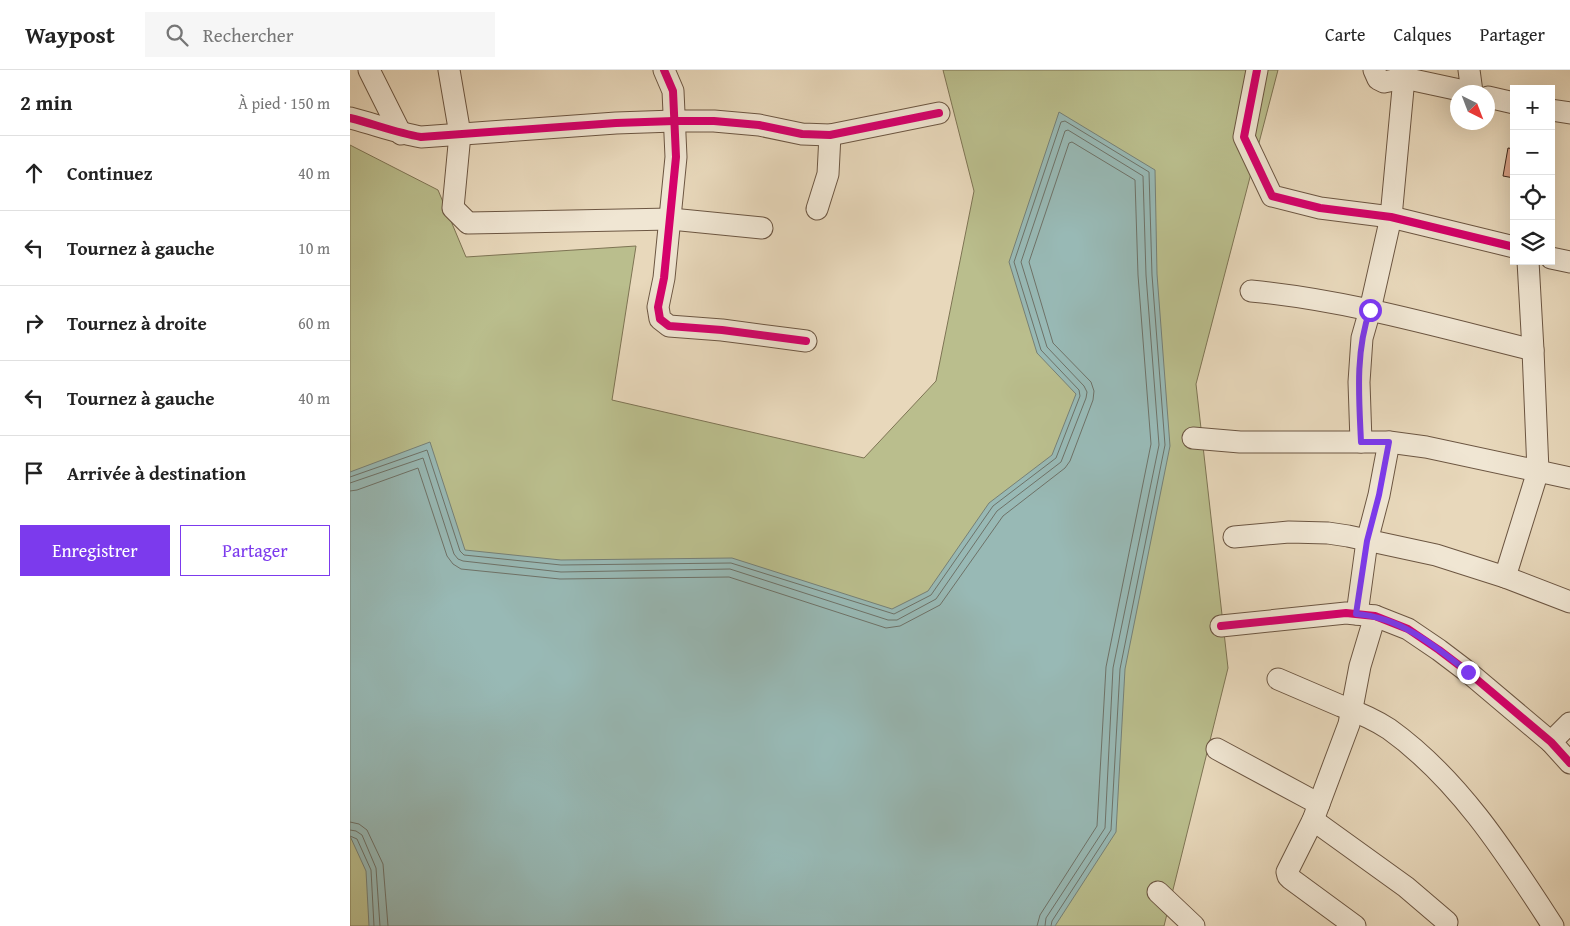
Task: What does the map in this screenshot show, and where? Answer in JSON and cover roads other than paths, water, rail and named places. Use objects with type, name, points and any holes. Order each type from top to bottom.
[{"type":"street","points":[[369,70],[401,134]]},
{"type":"street","points":[[449,70],[460,134],[453,208],[468,223],[671,219],[762,228]]},
{"type":"street","points":[[664,70],[673,91],[676,157],[664,278],[658,307],[660,319],[668,326],[722,330],[806,342]]},
{"type":"street","points":[[1257,70],[1244,137],[1272,196],[1320,208],[1391,217],[1510,246]]},
{"type":"street","points":[[1374,70],[1378,79],[1384,82],[1404,78],[1450,88]]},
{"type":"street","points":[[1469,70],[1470,85]]},
{"type":"street","points":[[1361,442],[1359,382],[1362,338],[1391,217],[1404,78]]},
{"type":"street","points":[[1495,99],[1510,102]]},
{"type":"street","points":[[1555,111],[1570,114]]},
{"type":"street","points":[[350,118],[381,126],[401,134],[421,137],[616,123],[674,121],[741,123],[802,134],[830,135],[939,114]]},
{"type":"street","points":[[817,209],[828,174],[830,135]]},
{"type":"street","points":[[1555,259],[1570,262]]},
{"type":"street","points":[[1505,578],[1538,471],[1528,265]]},
{"type":"street","points":[[1251,291],[1287,294],[1370,310],[1533,350]]},
{"type":"street","points":[[1192,438],[1240,442],[1389,442],[1426,447],[1570,478]]},
{"type":"street","points":[[1355,926],[1287,874],[1316,812],[1348,724],[1360,666],[1366,615],[1367,541],[1379,495],[1389,442]]},
{"type":"street","points":[[1234,537],[1289,532],[1328,533],[1436,555],[1570,602]]},
{"type":"street","points":[[1221,626],[1346,613],[1366,615],[1408,629],[1439,650],[1551,742],[1570,763]]},
{"type":"street","points":[[1278,679],[1388,728],[1415,750],[1479,816],[1553,926]]},
{"type":"street","points":[[1551,742],[1570,723]]},
{"type":"street","points":[[1216,749],[1316,812],[1447,922]]},
{"type":"street","points":[[1158,892],[1194,926]]},
{"type":"water","points":[[1059,112],[1155,170],[1157,274],[1170,446],[1125,669],[1116,832],[1055,926],[369,926],[366,871],[350,836],[350,472],[430,442],[465,550],[561,560],[732,558],[892,609],[928,591],[989,503],[1052,455],[1076,394],[1037,353],[1009,262]]}]
